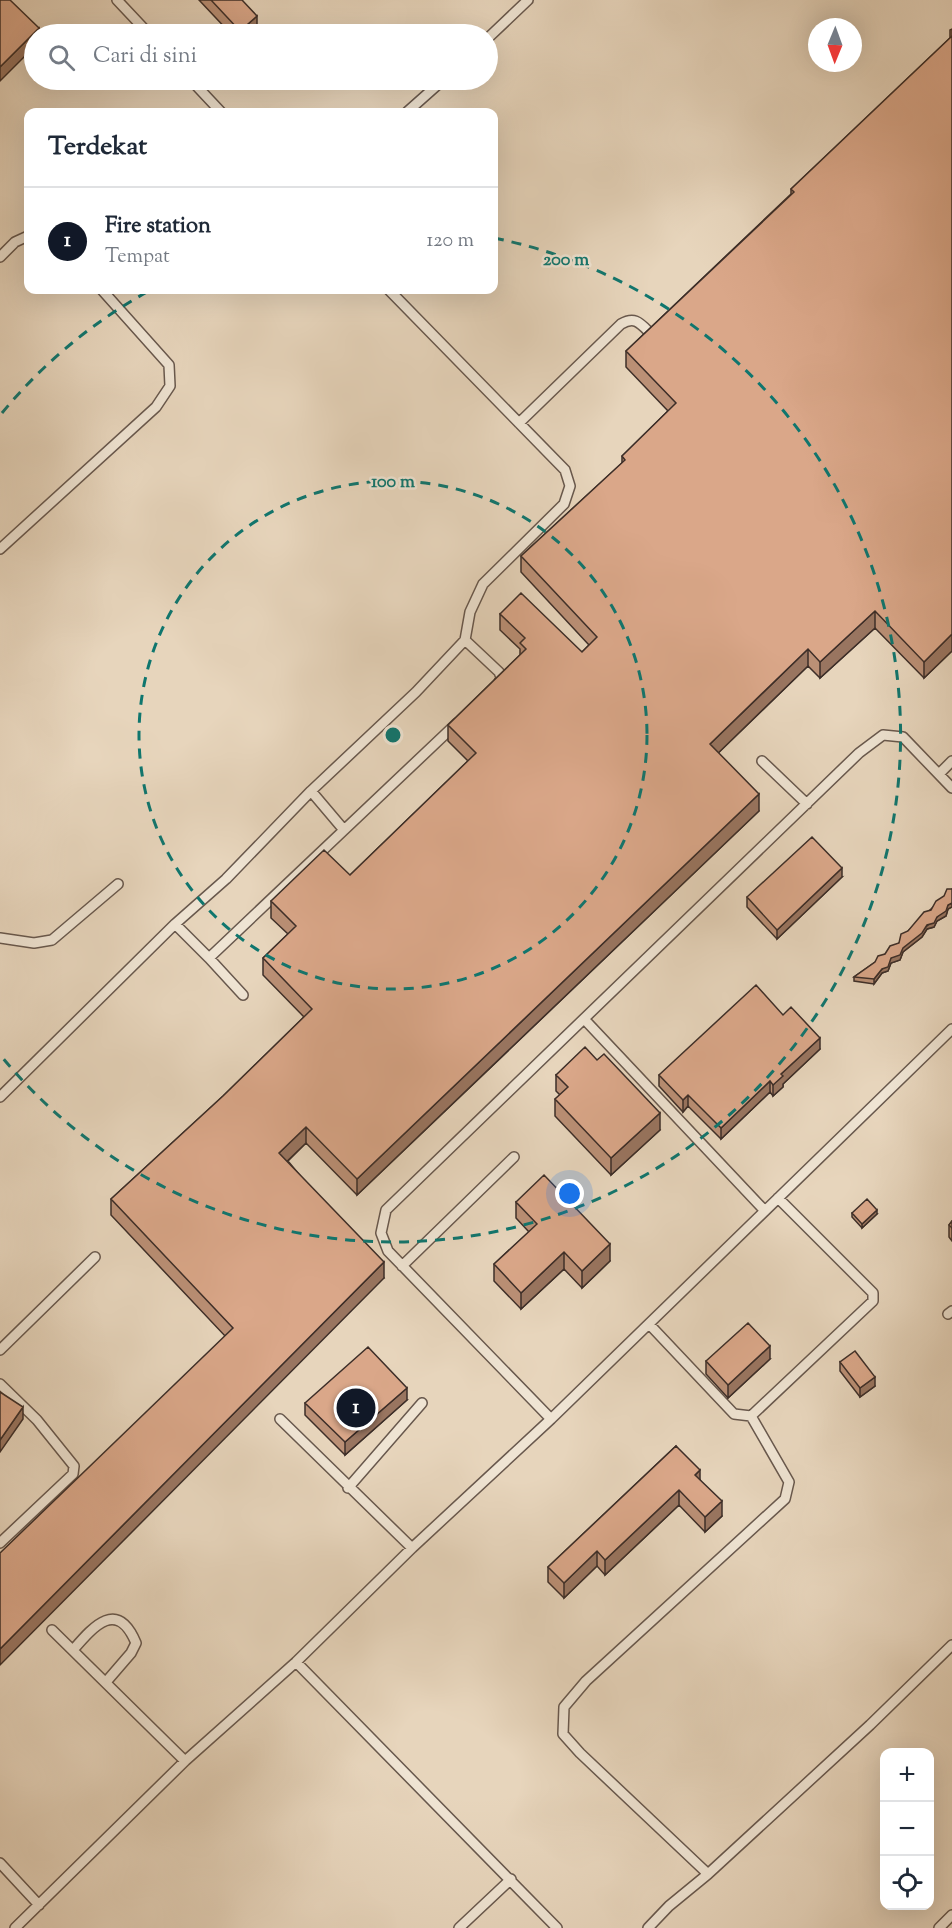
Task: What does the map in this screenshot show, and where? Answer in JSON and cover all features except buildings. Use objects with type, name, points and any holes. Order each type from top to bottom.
[{"type":"lane","points":[[117,0],[140,24]]},
{"type":"lane","points":[[498,28],[528,0]]},
{"type":"lane","points":[[201,90],[218,108]]},
{"type":"lane","points":[[412,108],[432,90]]},
{"type":"lane","points":[[0,257],[15,242],[24,238]]},
{"type":"lane","points":[[0,549],[156,407],[170,386],[169,365],[106,294]]},
{"type":"lane","points":[[0,1097],[175,924],[226,879],[311,791],[416,692],[465,640],[470,612],[483,584],[564,504],[570,486],[565,470],[393,294]]},
{"type":"lane","points":[[519,423],[621,324],[630,319],[638,321],[650,333]]},
{"type":"lane","points":[[465,640],[499,672],[499,684],[490,692]]},
{"type":"lane","points":[[209,958],[465,716]]},
{"type":"lane","points":[[551,1419],[388,1251],[381,1233],[386,1210],[859,753],[883,735],[903,736],[952,788]]},
{"type":"lane","points":[[762,761],[807,804]]},
{"type":"lane","points":[[939,774],[952,761]]},
{"type":"lane","points":[[311,791],[344,830]]},
{"type":"lane","points":[[0,938],[34,943],[52,940],[118,884]]},
{"type":"lane","points":[[175,924],[243,995]]},
{"type":"lane","points":[[585,1020],[765,1211]]},
{"type":"lane","points":[[15,1928],[185,1761],[296,1662],[950,1033]]},
{"type":"lane","points":[[402,1266],[514,1157]]},
{"type":"lane","points":[[751,1416],[873,1301],[873,1293],[778,1198]]},
{"type":"lane","points":[[0,1350],[95,1257]]},
{"type":"lane","points":[[649,1324],[734,1414],[751,1416]]},
{"type":"lane","points":[[0,1384],[37,1420],[74,1466],[73,1474],[0,1543]]},
{"type":"lane","points":[[348,1488],[422,1402]]},
{"type":"lane","points":[[708,1874],[580,1753],[563,1734],[564,1707],[586,1682],[785,1499],[789,1482],[751,1416]]},
{"type":"lane","points":[[280,1419],[348,1488],[412,1548]]},
{"type":"lane","points":[[73,1650],[97,1623],[106,1620],[119,1621],[131,1631],[136,1643],[131,1653],[105,1682]]},
{"type":"lane","points":[[52,1630],[185,1761]]},
{"type":"lane","points":[[648,1928],[952,1645]]},
{"type":"lane","points":[[296,1662],[557,1928]]},
{"type":"lane","points":[[0,1863],[39,1905]]},
{"type":"lane","points":[[459,1928],[511,1879]]},
{"type":"lane","points":[[939,1928],[952,1915]]},
{"type":"place","name":"Fire station","points":[[356,1408]]}]
